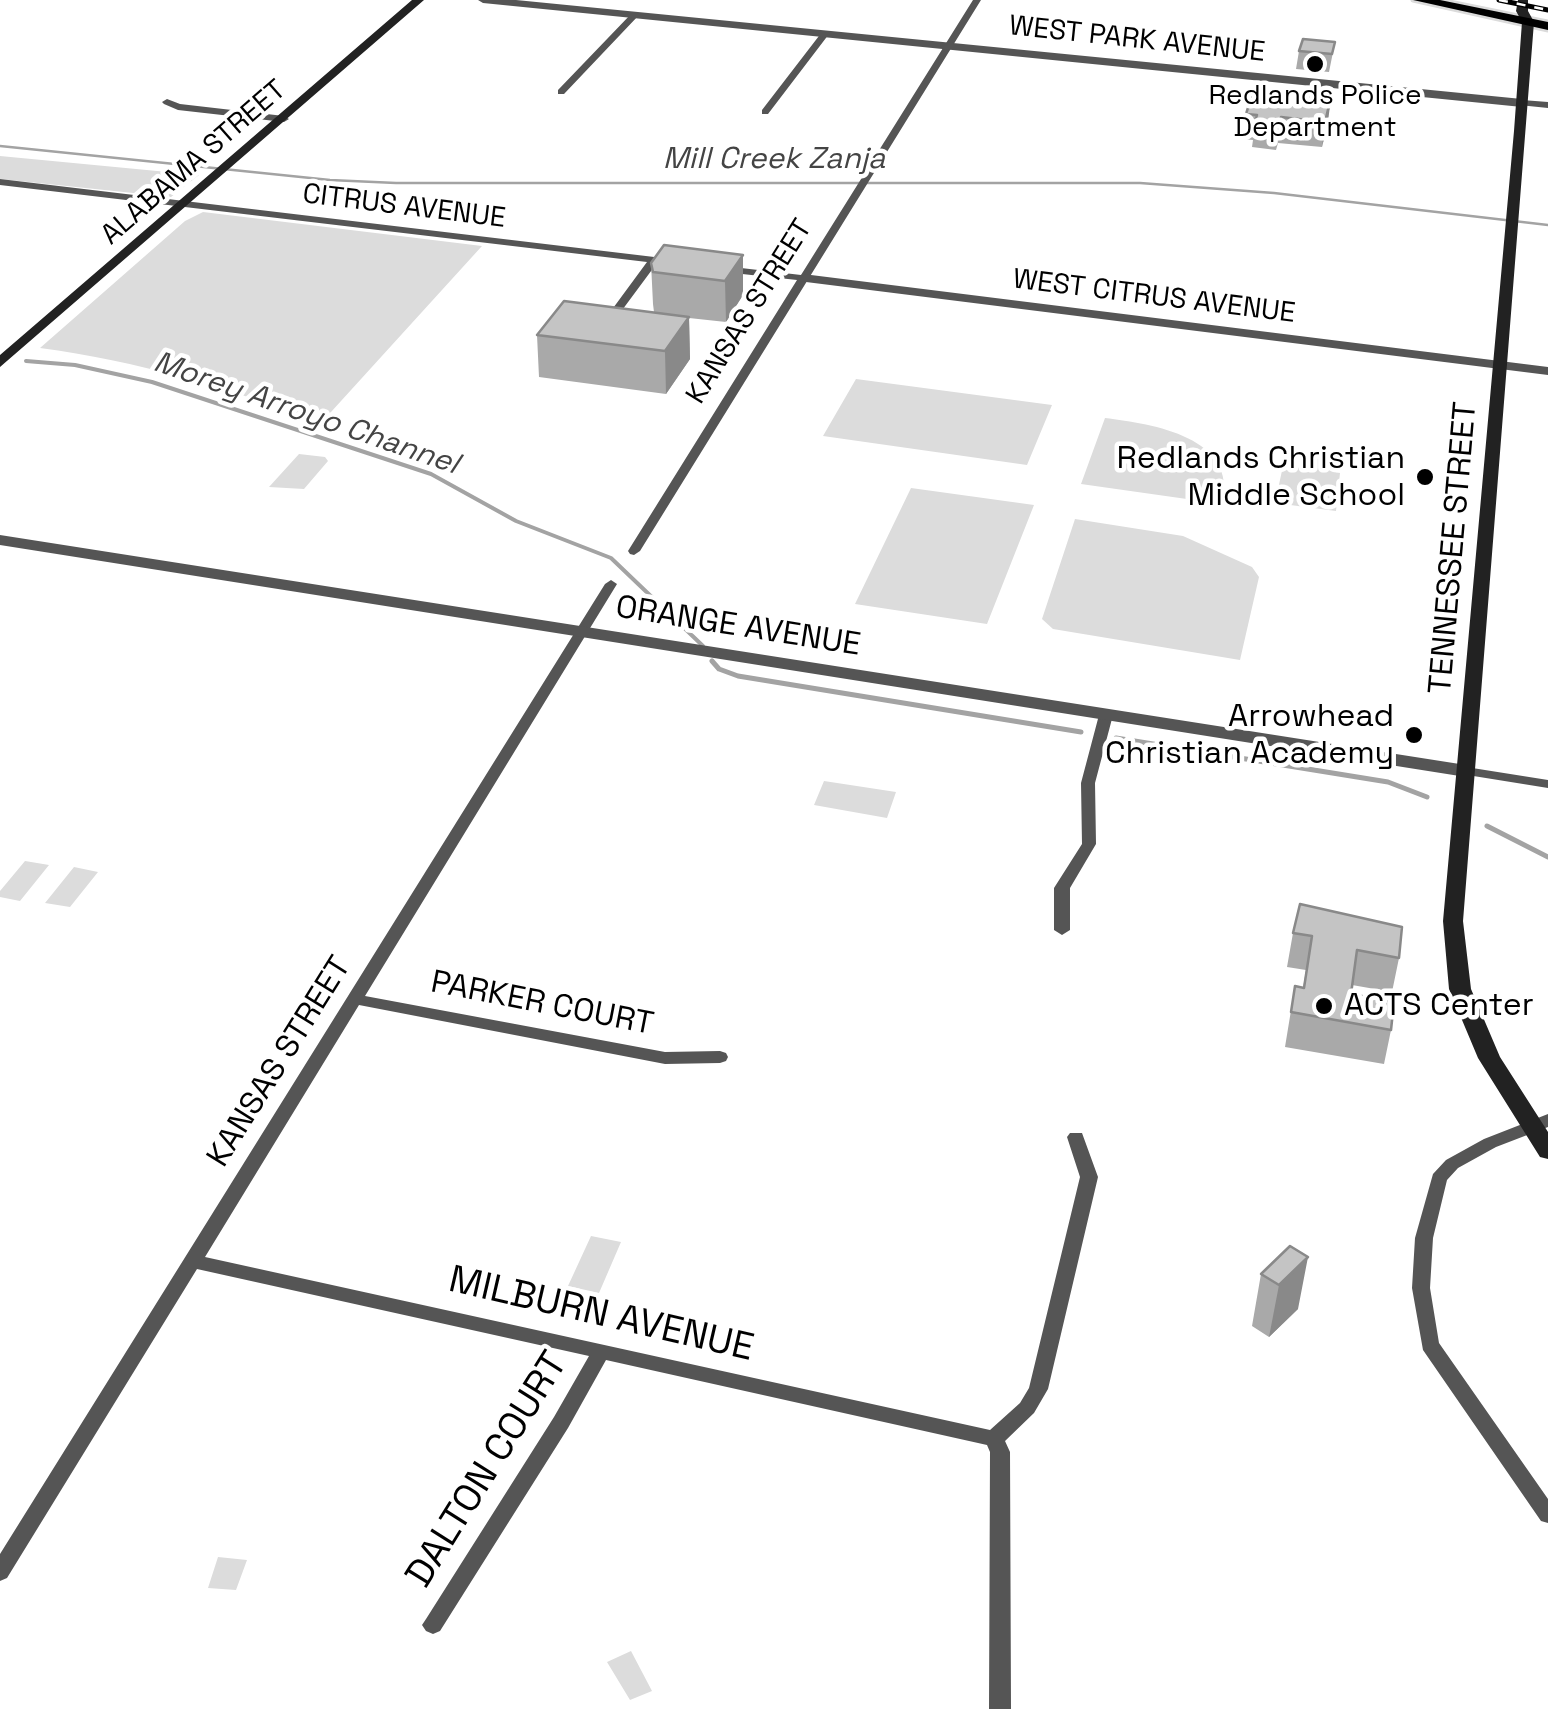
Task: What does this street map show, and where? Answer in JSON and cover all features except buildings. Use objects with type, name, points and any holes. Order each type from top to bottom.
[{"type":"main road","name":"ALABAMA STREET","points":[[0,363],[419,0]]},
{"type":"main road","points":[[1420,0],[1531,15]]},
{"type":"main road","points":[[1448,0],[1531,15],[1548,23]]},
{"type":"main road","name":"TENNESSEE STREET","points":[[1523,0],[1522,12],[1531,15],[1453,921],[1460,989],[1489,1058],[1539,1123],[1548,1151]]},
{"type":"street","name":"WEST PARK AVENUE","points":[[483,0],[1548,106]]},
{"type":"street","name":"KANSAS STREET","points":[[634,551],[976,0]]},
{"type":"street","points":[[561,92],[635,15]]},
{"type":"street","points":[[765,112],[824,34]]},
{"type":"street","points":[[167,102],[178,107],[284,119]]},
{"type":"street","name":"CITRUS AVENUE","points":[[0,182],[691,264]]},
{"type":"street","points":[[613,315],[654,260]]},
{"type":"street","points":[[710,267],[803,278]]},
{"type":"street","name":"WEST CITRUS AVENUE","points":[[803,278],[1548,371]]},
{"type":"street","name":"ORANGE AVENUE","points":[[0,540],[1466,771]]},
{"type":"street","name":"KANSAS STREET","points":[[0,1572],[611,584]]},
{"type":"street","points":[[1062,930],[1062,888],[1089,844],[1088,782],[1106,715]]},
{"type":"street","points":[[1466,771],[1548,784]]},
{"type":"street","name":"PARKER COURT","points":[[354,999],[665,1058],[720,1058]]},
{"type":"street","points":[[1539,1123],[1452,1164],[1440,1178],[1424,1238],[1420,1288],[1430,1345],[1548,1515]]},
{"type":"street","points":[[1000,1709],[1000,1452],[994,1439],[1027,1408],[1038,1388],[1089,1177],[1076,1137]]},
{"type":"street","name":"MILBURN AVENUE","points":[[193,1261],[994,1439]]},
{"type":"street","name":"DALTON COURT","points":[[433,1626],[473,1554],[570,1411],[602,1352]]},
{"type":"shaded area","points":[[0,156],[199,175],[171,197],[0,179]]},
{"type":"shaded area","points":[[203,212],[482,246],[321,423],[182,377],[40,348],[185,221]]},
{"type":"shaded area","points":[[856,379],[1052,405],[1027,465],[823,436]]},
{"type":"shaded area","points":[[1105,418],[1168,430],[1205,449],[1218,463],[1224,481],[1222,504],[1081,484]]},
{"type":"shaded area","points":[[299,454],[325,457],[328,461],[304,489],[269,487]]},
{"type":"shaded area","points":[[1306,455],[1334,459],[1331,471],[1340,473],[1336,511],[1275,503],[1283,466],[1303,468]]},
{"type":"shaded area","points":[[911,488],[1034,505],[987,624],[855,604]]},
{"type":"shaded area","points":[[1075,519],[1183,536],[1252,567],[1259,577],[1240,660],[1053,629],[1042,619]]},
{"type":"shaded area","points":[[824,781],[896,792],[887,818],[814,805]]},
{"type":"shaded area","points":[[25,861],[49,865],[20,901],[0,897],[0,891]]},
{"type":"shaded area","points":[[74,867],[98,872],[70,907],[45,903]]},
{"type":"shaded area","points":[[591,1236],[621,1242],[599,1293],[568,1286]]},
{"type":"shaded area","points":[[218,1557],[247,1560],[236,1590],[208,1588]]},
{"type":"shaded area","points":[[631,1651],[652,1691],[630,1700],[607,1662]]},
{"type":"waterway","name":"Mill Creek Zanja","points":[[0,146],[330,180],[396,183],[1140,183],[1274,193],[1548,225]]},
{"type":"waterway","name":"Morey Arroyo Channel","points":[[26,361],[75,365],[152,382],[431,474],[516,521],[611,558],[703,646]]},
{"type":"waterway","name":"Morey Arroyo Channel","points":[[712,661],[719,669],[738,676],[1081,732]]},
{"type":"waterway","name":"Morey Arroyo Channel","points":[[1116,738],[1388,782],[1427,797]]},
{"type":"waterway","name":"Morey Arroyo Channel","points":[[1487,826],[1548,857]]},
{"type":"railway","points":[[1499,0],[1548,10]]},
{"type":"place","name":"Redlands Police Department","points":[[1315,64]]},
{"type":"place","name":"Redlands Christian Middle School","points":[[1425,477]]},
{"type":"place","name":"Arrowhead Christian Academy","points":[[1414,735]]},
{"type":"place","name":"ACTS Center","points":[[1324,1006]]}]
